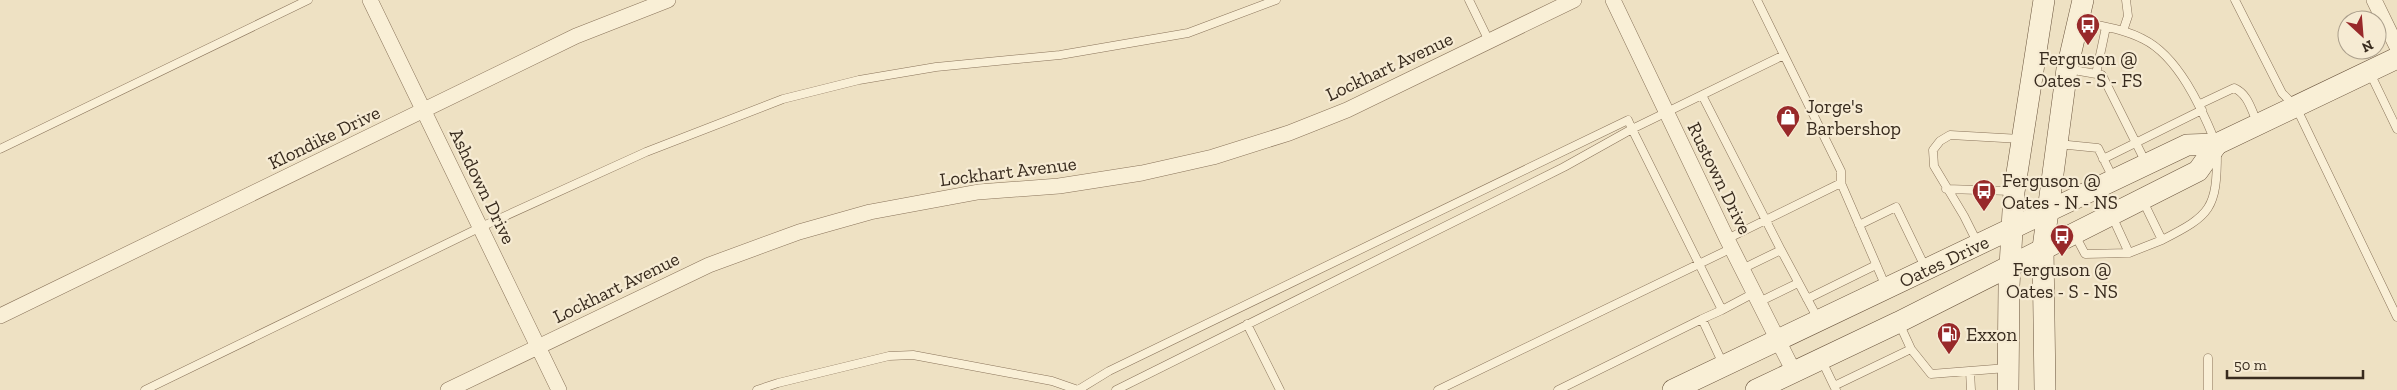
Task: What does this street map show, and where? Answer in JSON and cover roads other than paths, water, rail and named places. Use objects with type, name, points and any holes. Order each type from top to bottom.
[{"type":"main road","points":[[2008,390],[2010,265],[2014,192],[2020,139],[2044,0]]},
{"type":"main road","points":[[2045,390],[2043,248],[2056,144],[2068,69],[2083,0]]},
{"type":"main road","name":"Oates Drive","points":[[1673,390],[2187,145],[2217,144],[2397,58]]},
{"type":"main road","name":"Oates Drive","points":[[1756,390],[1899,322],[2198,171],[2217,144]]},
{"type":"street","name":"Ashdown Drive","points":[[370,0],[559,390]]},
{"type":"street","name":"Klondike Drive","points":[[0,316],[576,36],[668,0]]},
{"type":"street","name":"Lockhart Avenue","points":[[448,390],[709,265],[798,232],[888,208],[978,192],[1058,186],[1142,173],[1213,157],[1288,133],[1347,110],[1574,0]]},
{"type":"street","name":"Rustown Drive","points":[[1613,0],[1742,269],[1794,372]]},
{"type":"street","points":[[2374,0],[2397,47]]},
{"type":"lane","points":[[0,149],[308,0]]},
{"type":"lane","points":[[145,390],[481,227],[646,152],[783,99],[859,80],[936,66],[1060,55],[1188,33],[1276,0]]},
{"type":"lane","points":[[1469,0],[1489,41]]},
{"type":"lane","points":[[1757,0],[1841,171],[1840,183],[1887,288]]},
{"type":"lane","points":[[2124,31],[2128,16],[2126,0]]},
{"type":"lane","points":[[2235,0],[2282,92],[2296,107],[2397,317]]},
{"type":"lane","points":[[2074,232],[2085,254],[2129,253],[2162,240],[2194,224],[2207,210],[2213,199],[2217,174],[2217,144],[2201,107],[2191,88],[2160,50],[2144,39],[2124,31],[2078,21]]},
{"type":"lane","points":[[2096,74],[2106,27]]},
{"type":"lane","points":[[1116,390],[1564,167],[1632,129],[1784,55]]},
{"type":"lane","points":[[2068,69],[2102,75],[2147,165]]},
{"type":"lane","points":[[2370,72],[2397,129]]},
{"type":"lane","points":[[2103,159],[2136,143],[2234,88],[2240,91],[2246,98],[2258,125]]},
{"type":"lane","points":[[1702,94],[1798,284],[1819,321]]},
{"type":"lane","points":[[757,390],[778,383],[889,356],[913,355],[1052,381],[1078,390],[1118,367],[1628,120],[1722,310]]},
{"type":"lane","points":[[1978,245],[1964,216],[1934,166],[1933,150],[1940,141],[1950,135],[2020,139]]},
{"type":"lane","points":[[2056,144],[2098,148],[2114,180]]},
{"type":"lane","points":[[1438,390],[1700,264],[1766,220],[1840,183]]},
{"type":"lane","points":[[1946,188],[2014,192]]},
{"type":"lane","points":[[2142,199],[2162,240]]},
{"type":"lane","points":[[1858,225],[1896,207],[1926,270]]},
{"type":"lane","points":[[2111,214],[2129,253]]},
{"type":"lane","points":[[1742,269],[1781,250]]},
{"type":"lane","points":[[1807,299],[1876,265]]},
{"type":"lane","points":[[1558,390],[1722,310],[1798,284]]},
{"type":"lane","points":[[1702,319],[1724,366]]},
{"type":"lane","points":[[1899,322],[1911,349],[1931,374],[2007,368]]},
{"type":"lane","points":[[1247,324],[1280,390]]},
{"type":"lane","points":[[1822,359],[1835,388],[1911,349]]},
{"type":"lane","points":[[2208,358],[2208,390]]},
{"type":"lane","points":[[1970,371],[1971,390]]},
{"type":"place","name":"Ferguson @ Oates - S - FS","points":[[2088,46]]},
{"type":"place","name":"Jorge's Barbershop","points":[[1788,138]]},
{"type":"place","name":"Ferguson @ Oates - N - NS","points":[[1984,212]]},
{"type":"place","name":"Ferguson @ Oates - S - NS","points":[[2062,257]]},
{"type":"place","name":"Exxon","points":[[1949,355]]}]
